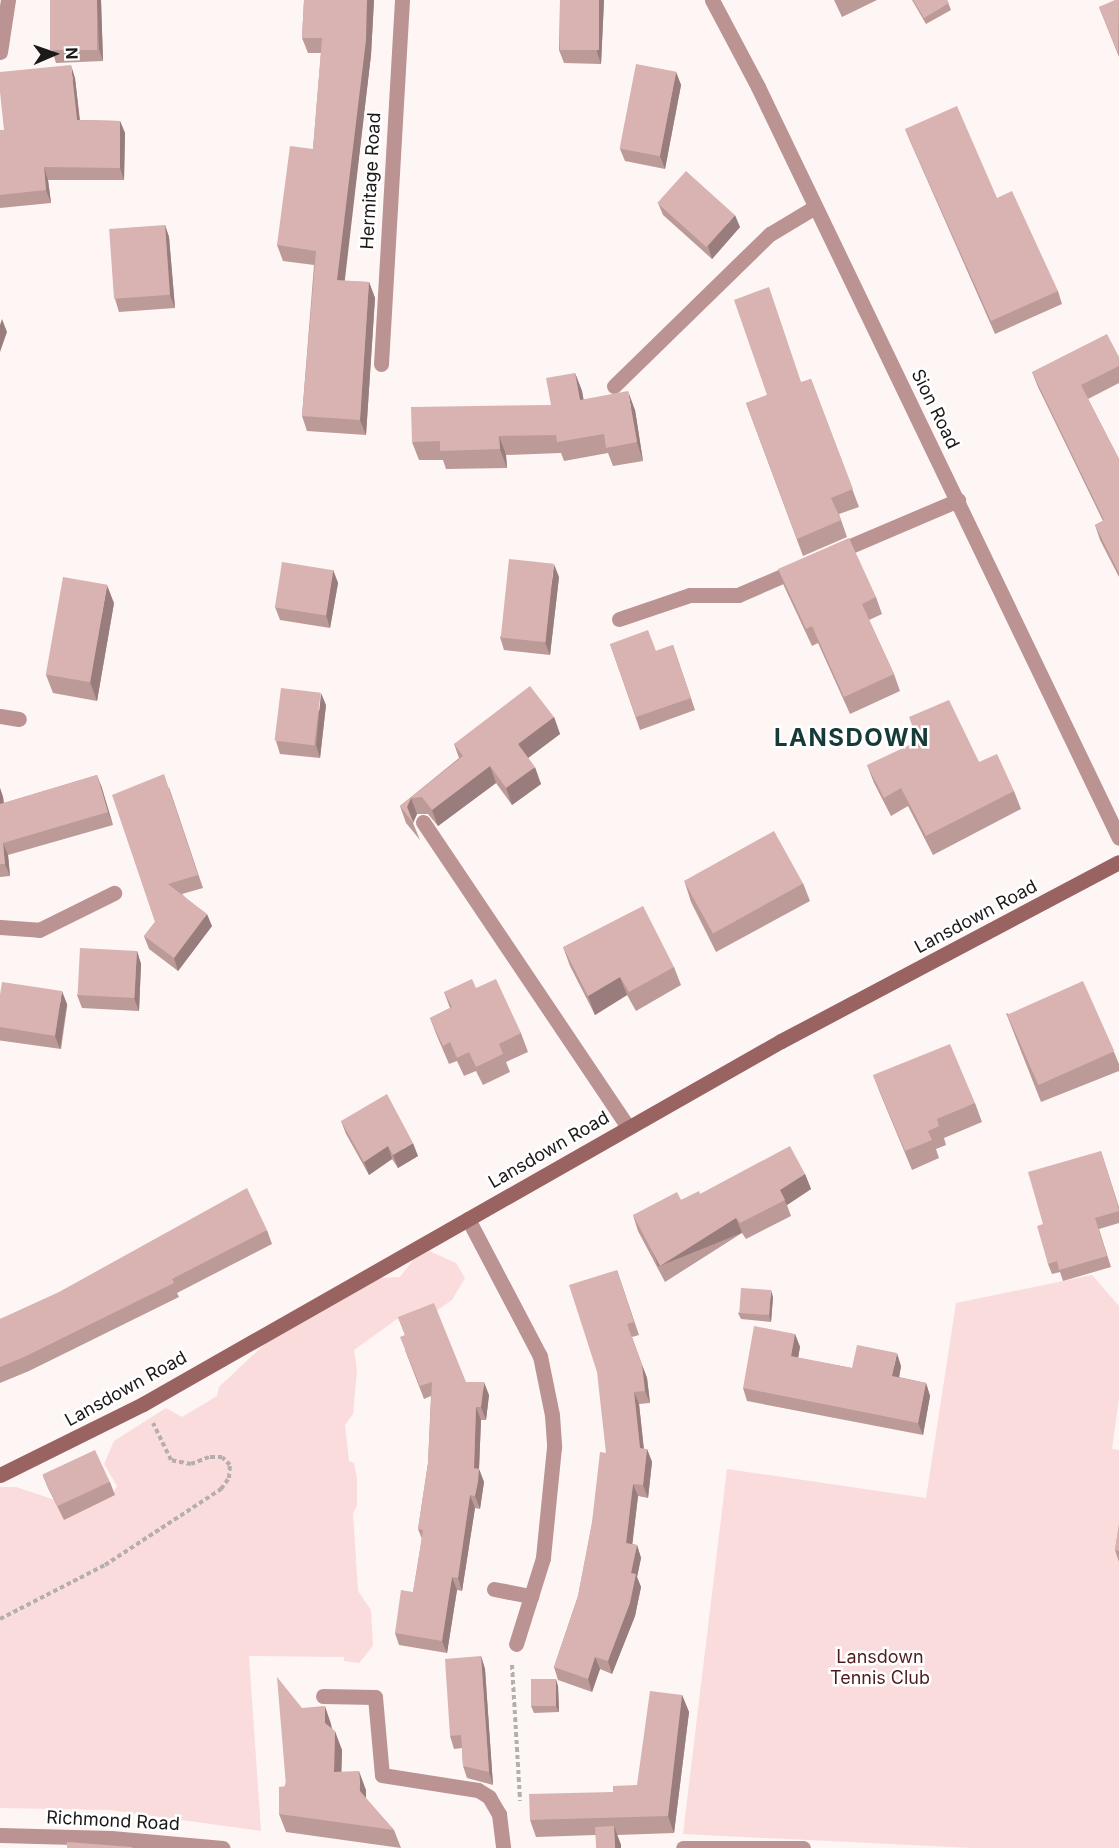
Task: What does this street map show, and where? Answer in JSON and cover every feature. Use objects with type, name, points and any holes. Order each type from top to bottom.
[{"type":"street","points":[[0,51],[8,0]]},
{"type":"street","name":"Hermitage Road","points":[[381,364],[402,0]]},
{"type":"street","name":"Sion Road","points":[[712,0],[958,500],[1119,838]]},
{"type":"street","points":[[614,386],[770,234],[815,207]]},
{"type":"street","points":[[619,619],[690,595],[738,595],[958,500]]},
{"type":"street","points":[[0,716],[19,719]]},
{"type":"street","points":[[423,822],[628,1127]]},
{"type":"street","name":"Lansdown Road","points":[[0,1474],[143,1404],[781,1041],[1119,863]]},
{"type":"street","points":[[0,927],[39,930],[114,893]]},
{"type":"street","points":[[468,1219],[540,1356],[550,1406],[554,1447],[548,1522],[531,1596],[516,1644]]},
{"type":"street","points":[[494,1589],[531,1596]]},
{"type":"street","points":[[323,1696],[375,1697],[382,1775],[484,1793],[499,1814],[503,1848]]},
{"type":"street","name":"Richmond Road","points":[[0,1835],[111,1838],[223,1848]]},
{"type":"street","points":[[683,1848],[803,1848]]},
{"type":"path","points":[[0,1619],[105,1565],[221,1489],[229,1478],[230,1465],[222,1457],[209,1457],[191,1464],[171,1460],[143,1404]]},
{"type":"path","points":[[516,1644],[512,1657],[520,1803]]},
{"type":"green space","points":[[429,1251],[456,1263],[465,1278],[452,1300],[432,1314],[397,1319],[354,1350],[357,1371],[353,1414],[345,1425],[349,1461],[354,1463],[357,1479],[357,1506],[353,1513],[358,1591],[371,1610],[373,1646],[359,1663],[344,1661],[344,1657],[249,1656],[261,1831],[109,1810],[0,1808],[0,1487],[16,1487],[61,1502],[83,1504],[111,1497],[117,1486],[104,1464],[114,1441],[166,1408],[182,1417],[217,1396],[219,1387],[267,1342],[377,1278],[400,1277],[413,1260]]},
{"type":"green space","name":"Lansdown Tennis Club","points":[[1092,1275],[1119,1306],[1119,1398],[1112,1449],[1119,1450],[1119,1848],[973,1848],[683,1834],[727,1469],[926,1498],[956,1303]]},
{"type":"building","points":[[50,0],[97,0],[97,50],[50,50]]},
{"type":"building","points":[[304,0],[367,0],[366,40],[337,280],[369,282],[360,420],[302,416],[316,251],[277,245],[290,146],[313,149],[322,38],[302,38]]},
{"type":"building","points":[[560,0],[599,0],[599,50],[560,50]]},
{"type":"building","points":[[913,0],[947,0],[949,3],[924,18]]},
{"type":"building","points":[[1119,0],[1118,53],[1099,7]]},
{"type":"building","points":[[636,64],[676,72],[660,156],[620,148]]},
{"type":"building","points":[[71,65],[77,120],[120,121],[120,168],[44,167],[46,190],[0,195],[0,130],[4,130],[0,72]]},
{"type":"building","points":[[957,106],[997,198],[1012,191],[1058,291],[991,321],[905,129]]},
{"type":"building","points":[[686,171],[735,215],[706,247],[657,203]]},
{"type":"building","points":[[165,225],[170,295],[114,299],[109,229]]},
{"type":"building","points":[[769,287],[801,382],[811,379],[853,489],[831,498],[841,520],[797,539],[746,403],[767,395],[734,300]]},
{"type":"building","points":[[1107,334],[1119,357],[1119,366],[1081,385],[1119,459],[1119,573],[1095,525],[1104,520],[1032,372]]},
{"type":"building","points":[[575,373],[580,400],[628,391],[637,442],[606,448],[604,434],[557,442],[556,435],[499,436],[500,449],[440,451],[440,441],[412,442],[411,407],[551,405],[546,378]]},
{"type":"building","points":[[849,538],[876,597],[862,604],[894,674],[844,697],[812,626],[806,629],[778,569]]},
{"type":"building","points":[[509,559],[554,564],[545,642],[501,638]]},
{"type":"building","points":[[282,562],[333,570],[326,616],[275,607]]},
{"type":"building","points":[[63,577],[107,585],[90,682],[46,674]]},
{"type":"building","points":[[648,630],[656,651],[673,645],[691,698],[636,717],[610,644]]},
{"type":"building","points":[[530,686],[554,717],[518,744],[535,767],[506,788],[490,766],[432,810],[422,797],[411,798],[407,807],[414,824],[400,806],[463,756],[454,744]]},
{"type":"building","points":[[281,688],[321,693],[314,745],[275,741]]},
{"type":"building","points":[[949,700],[979,762],[997,754],[1014,791],[926,836],[901,788],[884,798],[867,765],[918,741],[909,717]]},
{"type":"building","points":[[164,774],[198,875],[168,884],[207,914],[174,958],[144,936],[155,922],[112,795]]},
{"type":"building","points":[[97,775],[108,812],[3,843],[5,864],[0,864],[0,804]]},
{"type":"building","points":[[774,831],[803,883],[713,933],[684,881]]},
{"type":"building","points":[[643,906],[674,967],[629,992],[620,977],[588,996],[563,947]]},
{"type":"building","points":[[80,948],[137,951],[134,998],[78,995]]},
{"type":"building","points":[[472,979],[476,988],[496,979],[521,1033],[499,1044],[503,1054],[476,1067],[469,1052],[457,1058],[450,1042],[443,1046],[430,1018],[452,1007],[444,992]]},
{"type":"building","points":[[1083,981],[1114,1051],[1038,1085],[1007,1015]]},
{"type":"building","points":[[2,982],[62,991],[55,1036],[0,1027]]},
{"type":"building","points":[[950,1044],[975,1103],[937,1119],[939,1126],[928,1131],[932,1140],[905,1151],[873,1075]]},
{"type":"building","points":[[387,1094],[413,1143],[393,1155],[388,1146],[364,1162],[341,1121]]},
{"type":"building","points":[[790,1146],[805,1174],[780,1190],[785,1200],[740,1223],[736,1218],[660,1266],[633,1215],[677,1192],[681,1200],[699,1191],[700,1194]]},
{"type":"building","points":[[1101,1151],[1119,1209],[1119,1211],[1095,1218],[1107,1256],[1059,1270],[1057,1261],[1048,1264],[1037,1226],[1043,1224],[1028,1172]]},
{"type":"building","points":[[247,1188],[267,1230],[172,1279],[174,1283],[0,1367],[0,1319],[59,1292]]},
{"type":"building","points":[[617,1270],[634,1322],[627,1324],[642,1365],[645,1391],[634,1392],[640,1448],[647,1449],[643,1485],[633,1484],[626,1543],[637,1545],[631,1573],[636,1574],[630,1603],[608,1661],[595,1657],[588,1679],[554,1667],[578,1596],[592,1522],[600,1452],[606,1453],[597,1372],[569,1285]]},
{"type":"building","points":[[741,1288],[771,1290],[769,1315],[739,1313]]},
{"type":"building","points":[[434,1303],[466,1382],[484,1382],[481,1407],[476,1407],[474,1468],[479,1469],[478,1482],[475,1496],[470,1495],[458,1578],[452,1577],[442,1641],[395,1633],[401,1590],[413,1592],[423,1530],[418,1529],[428,1463],[432,1382],[420,1386],[400,1337],[405,1335],[398,1317]]},
{"type":"building","points":[[754,1326],[795,1334],[791,1356],[852,1368],[857,1345],[897,1353],[892,1376],[926,1383],[918,1423],[743,1388]]},
{"type":"building","points":[[95,1450],[110,1482],[57,1506],[42,1475]]},
{"type":"building","points":[[1119,1525],[1119,1551],[1115,1550]]},
{"type":"building","points":[[481,1656],[489,1772],[463,1766],[461,1735],[450,1736],[445,1659]]},
{"type":"building","points":[[277,1677],[302,1708],[325,1706],[325,1723],[335,1731],[334,1772],[359,1771],[360,1791],[394,1830],[279,1814],[279,1787],[286,1786]]},
{"type":"building","points":[[531,1679],[556,1679],[556,1706],[531,1706]]},
{"type":"building","points":[[650,1691],[682,1695],[668,1816],[530,1820],[529,1794],[613,1792],[613,1786],[637,1785]]},
{"type":"building","points":[[614,1826],[615,1848],[596,1848],[595,1827]]},
{"type":"building","points":[[67,1842],[132,1847],[132,1848],[67,1848]]},
{"type":"district","name":"LANSDOWN","points":[[852,738]]}]
